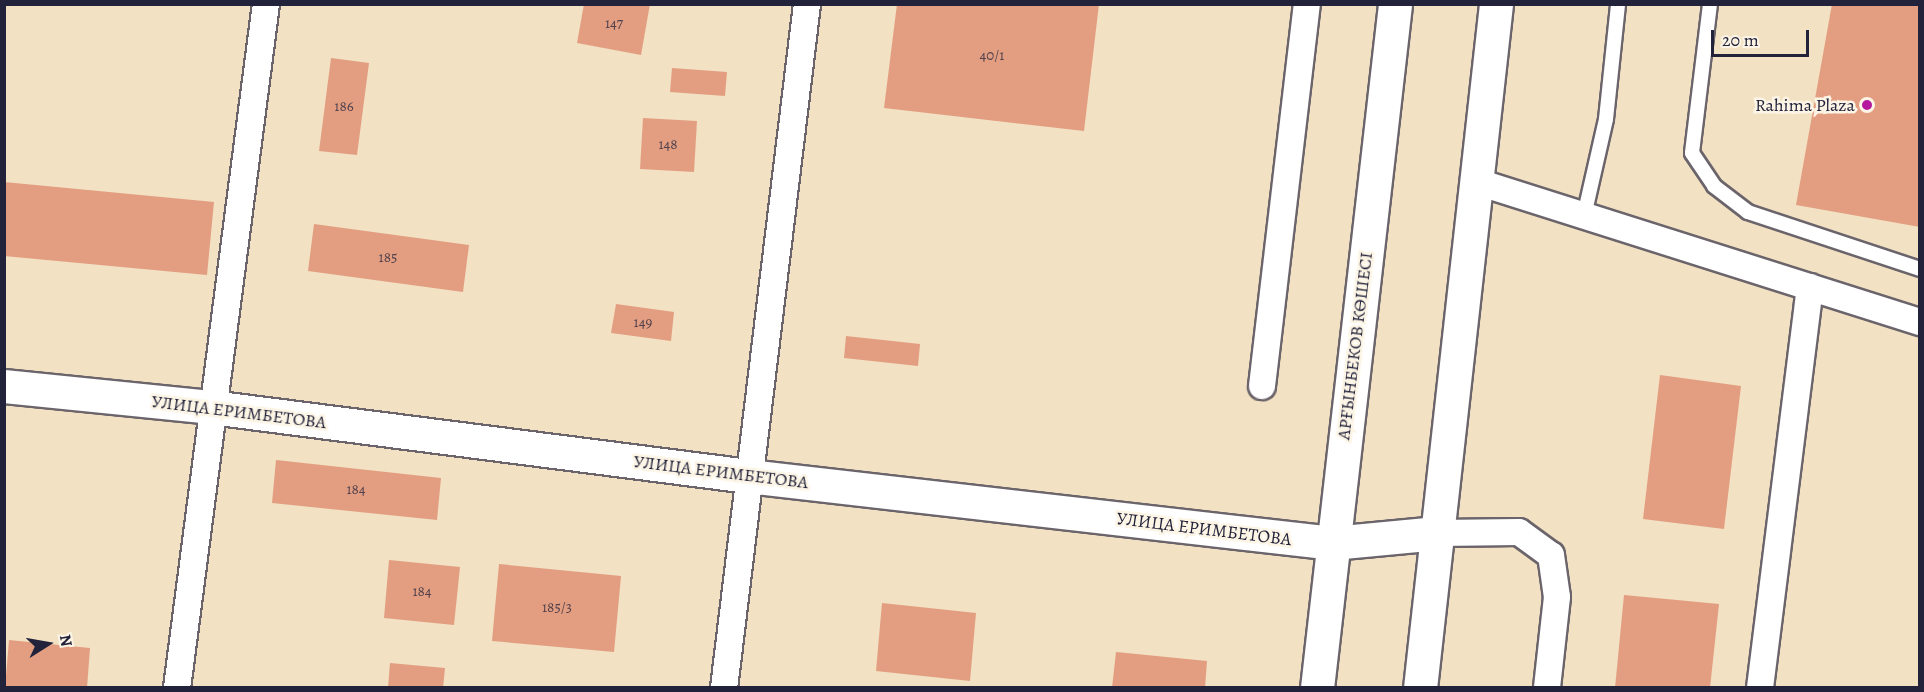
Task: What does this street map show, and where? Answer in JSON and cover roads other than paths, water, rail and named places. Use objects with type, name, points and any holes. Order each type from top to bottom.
[{"type":"main road","name":"АРҒЫНБЕКОВ КӨШЕСІ","points":[[1317,687],[1395,4]]},
{"type":"main road","points":[[1420,687],[1496,4]]},
{"type":"main road","name":"УЛИЦА ЕРИМБЕТОВА","points":[[4,387],[211,407],[748,476],[1332,543],[1438,533]]},
{"type":"street","points":[[177,687],[211,407],[266,4]]},
{"type":"street","points":[[724,687],[807,4]]},
{"type":"street","points":[[1262,386],[1307,4]]},
{"type":"street","points":[[1478,182],[1920,322]]},
{"type":"street","points":[[1760,687],[1810,287]]},
{"type":"street","points":[[1438,533],[1519,532],[1551,555],[1557,597],[1547,687]]},
{"type":"lane","points":[[1584,216],[1606,118],[1618,4]]},
{"type":"lane","points":[[1710,4],[1692,153],[1714,186],[1748,212],[1920,269]]},
{"type":"place","name":"Rahima Plaza","points":[[1867,105]]}]
